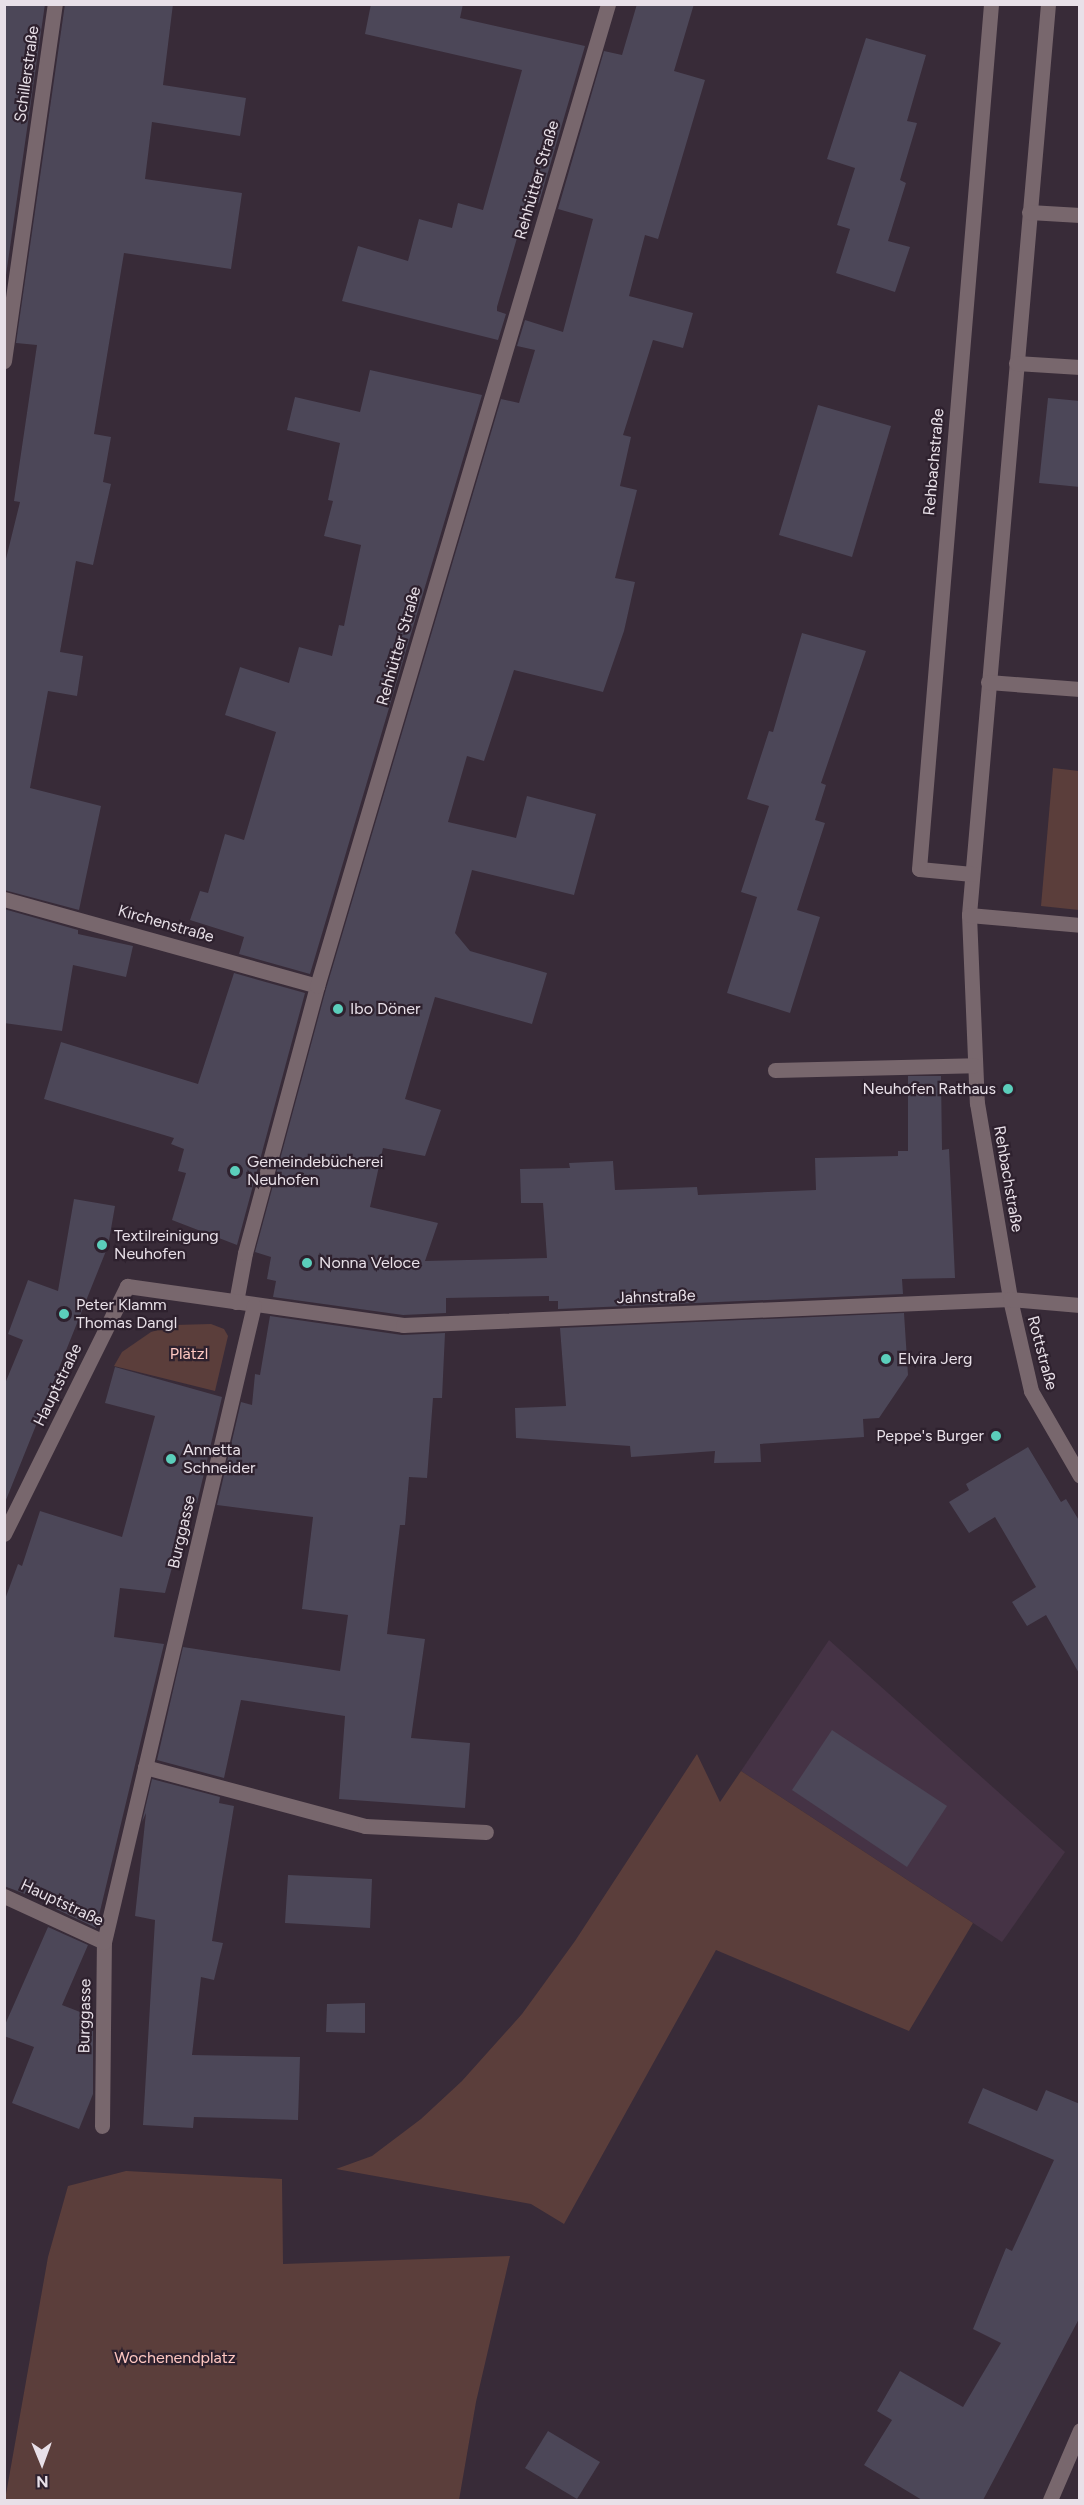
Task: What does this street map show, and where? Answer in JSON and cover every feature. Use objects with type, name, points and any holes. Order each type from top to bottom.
[{"type":"street","name":"Schillerstraße","points":[[4,362],[55,4]]},
{"type":"street","name":"Rehhütter Straße","points":[[236,1302],[245,1253],[317,986],[608,4]]},
{"type":"street","name":"Rehbachstraße","points":[[972,874],[919,869],[991,4]]},
{"type":"street","name":"Rehbachstraße","points":[[1010,1299],[974,1065],[969,915],[1048,4]]},
{"type":"street","points":[[1029,212],[1080,215]]},
{"type":"street","points":[[1016,363],[1080,367]]},
{"type":"street","points":[[988,681],[1080,689]]},
{"type":"street","name":"Kirchenstraße","points":[[4,899],[317,986]]},
{"type":"street","points":[[969,915],[1080,925]]},
{"type":"street","points":[[775,1070],[974,1065]]},
{"type":"street","name":"Hauptstraße","points":[[4,1534],[127,1286],[236,1302]]},
{"type":"street","name":"Jahnstraße","points":[[236,1302],[403,1325],[1010,1299],[1080,1305]]},
{"type":"street","name":"Rottstraße","points":[[1010,1299],[1030,1391],[1080,1476]]},
{"type":"street","name":"Burggasse","points":[[102,2126],[104,1942],[254,1305]]},
{"type":"street","points":[[145,1767],[365,1826],[486,1832]]},
{"type":"street","name":"Hauptstraße","points":[[4,1896],[104,1942]]},
{"type":"street","points":[[1050,2500],[1080,2430]]},
{"type":"shaded area","points":[[829,1640],[1065,1852],[1002,1942],[741,1771]]},
{"type":"green space","points":[[1053,768],[1079,771],[1079,910],[1041,906]]},
{"type":"green space","name":"Plätzl","points":[[211,1324],[224,1329],[228,1336],[215,1391],[114,1366],[122,1352],[151,1332],[174,1325]]},
{"type":"green space","points":[[697,1754],[720,1802],[741,1771],[973,1923],[909,2031],[716,1950],[564,2224],[531,2204],[336,2169],[372,2156],[421,2119],[462,2081],[522,2014],[575,1941]]},
{"type":"green space","name":"Wochenendplatz","points":[[126,2171],[282,2179],[283,2264],[510,2256],[476,2402],[459,2500],[5,2500],[48,2257],[68,2186]]},
{"type":"building","points":[[4,4],[45,4],[4,289]]},
{"type":"building","points":[[65,4],[173,4],[163,85],[246,98],[240,136],[152,122],[145,179],[242,193],[231,269],[124,253],[94,434],[111,437],[103,482],[111,484],[93,565],[76,561],[60,652],[83,656],[77,696],[48,691],[30,788],[101,806],[79,910],[4,890],[4,567],[20,502],[14,501],[37,345],[16,343]]},
{"type":"building","points":[[371,4],[463,4],[460,18],[585,46],[539,203],[528,200],[497,307],[497,311],[506,314],[498,340],[342,301],[358,246],[408,261],[419,219],[452,228],[458,203],[483,210],[522,70],[365,34]]},
{"type":"building","points":[[637,4],[694,4],[674,71],[705,80],[658,239],[645,235],[629,296],[693,313],[683,348],[653,340],[623,435],[631,437],[620,486],[637,490],[615,578],[635,582],[624,631],[603,692],[514,670],[484,761],[467,756],[448,822],[516,838],[527,796],[596,814],[574,895],[472,870],[455,933],[470,951],[547,973],[532,1024],[435,997],[405,1099],[441,1110],[425,1156],[383,1148],[370,1207],[438,1223],[425,1261],[547,1258],[543,1203],[521,1203],[520,1169],[570,1168],[569,1163],[613,1161],[615,1190],[697,1187],[698,1195],[816,1190],[815,1158],[898,1156],[898,1151],[908,1151],[908,1076],[941,1076],[942,1150],[949,1149],[955,1278],[902,1279],[903,1294],[558,1309],[558,1301],[549,1301],[549,1296],[446,1298],[446,1313],[403,1315],[273,1297],[276,1281],[267,1279],[271,1257],[255,1252],[326,989],[501,399],[519,403],[535,350],[517,346],[525,320],[563,332],[593,219],[558,209],[604,51],[622,55]]},
{"type":"building","points":[[866,38],[926,55],[907,121],[917,123],[900,180],[906,183],[888,241],[910,247],[895,292],[836,273],[850,229],[837,225],[855,168],[827,159]]},
{"type":"building","points":[[370,370],[482,395],[310,974],[239,954],[244,937],[190,920],[200,891],[208,893],[225,834],[244,840],[276,732],[225,715],[240,667],[289,683],[299,647],[332,656],[339,625],[344,626],[361,545],[324,536],[333,501],[328,500],[340,443],[287,430],[295,397],[360,412]]},
{"type":"building","points":[[1048,398],[1080,401],[1080,487],[1039,483]]},
{"type":"building","points":[[818,405],[891,426],[852,557],[779,535]]},
{"type":"building","points":[[802,633],[866,651],[821,783],[826,785],[815,820],[825,823],[797,910],[820,917],[790,1013],[727,993],[757,897],[741,892],[769,806],[747,799],[769,731],[773,732]]},
{"type":"building","points":[[4,909],[78,930],[78,934],[133,946],[126,977],[73,965],[62,1031],[4,1023]]},
{"type":"building","points":[[234,973],[305,993],[237,1245],[172,1220],[186,1173],[178,1171],[184,1149],[171,1144],[174,1138],[44,1099],[61,1042],[198,1084]]},
{"type":"building","points":[[74,1199],[115,1206],[108,1246],[4,1505],[4,1386],[23,1340],[8,1334],[28,1280],[58,1291]]},
{"type":"building","points":[[904,1313],[908,1375],[879,1418],[863,1419],[864,1437],[760,1444],[761,1462],[714,1463],[715,1451],[631,1457],[630,1446],[516,1438],[515,1408],[566,1406],[560,1328]]},
{"type":"building","points":[[270,1316],[402,1335],[445,1333],[442,1398],[433,1398],[427,1478],[409,1477],[405,1525],[400,1525],[387,1634],[425,1639],[411,1738],[470,1743],[465,1808],[339,1799],[345,1716],[241,1700],[224,1778],[157,1760],[183,1647],[340,1671],[348,1615],[302,1609],[313,1517],[217,1505],[241,1402],[252,1405],[255,1374],[260,1375]]},
{"type":"building","points":[[115,1367],[222,1397],[197,1503],[190,1502],[165,1593],[120,1588],[114,1637],[164,1644],[96,1928],[56,1909],[57,1906],[4,1886],[4,1602],[18,1564],[22,1566],[40,1511],[122,1537],[155,1416],[105,1403]]},
{"type":"building","points":[[1028,1447],[1061,1502],[1066,1499],[1080,1522],[1080,1675],[1046,1615],[1027,1626],[1012,1602],[1036,1587],[995,1517],[969,1533],[949,1502],[969,1490],[966,1484]]},
{"type":"building","points":[[832,1730],[947,1806],[907,1867],[792,1790]]},
{"type":"building","points":[[152,1779],[220,1797],[219,1803],[234,1806],[212,1941],[223,1943],[214,1980],[201,1977],[192,2055],[300,2057],[298,2120],[194,2117],[193,2128],[143,2125],[155,1920],[135,1916],[146,1813],[142,1822]]},
{"type":"building","points":[[288,1875],[372,1879],[370,1928],[285,1923]]},
{"type":"building","points":[[48,1927],[88,1945],[62,2005],[93,2017],[93,2094],[79,2129],[12,2103],[34,2047],[4,2036],[4,2027]]},
{"type":"building","points":[[365,2003],[365,2033],[326,2032],[327,2004]]},
{"type":"building","points":[[983,2088],[1037,2111],[1046,2090],[1080,2104],[1080,2317],[983,2500],[922,2500],[864,2465],[892,2420],[877,2411],[900,2371],[963,2407],[1001,2343],[973,2329],[1006,2248],[1012,2251],[1054,2160],[968,2123]]},
{"type":"building","points":[[548,2431],[600,2462],[577,2499],[525,2468]]},
{"type":"place","name":"Ibo Döner","points":[[338,1009]]},
{"type":"place","name":"Neuhofen Rathaus","points":[[1008,1089]]},
{"type":"place","name":"Gemeindebücherei Neuhofen","points":[[235,1171]]},
{"type":"place","name":"Textilreinigung Neuhofen","points":[[102,1245]]},
{"type":"place","name":"Nonna Veloce","points":[[307,1263]]},
{"type":"place","name":"Peter Klamm Thomas Dangl","points":[[64,1314]]},
{"type":"place","name":"Elvira Jerg","points":[[886,1359]]},
{"type":"place","name":"Peppe's Burger","points":[[996,1436]]},
{"type":"place","name":"Annetta Schneider","points":[[171,1459]]}]
